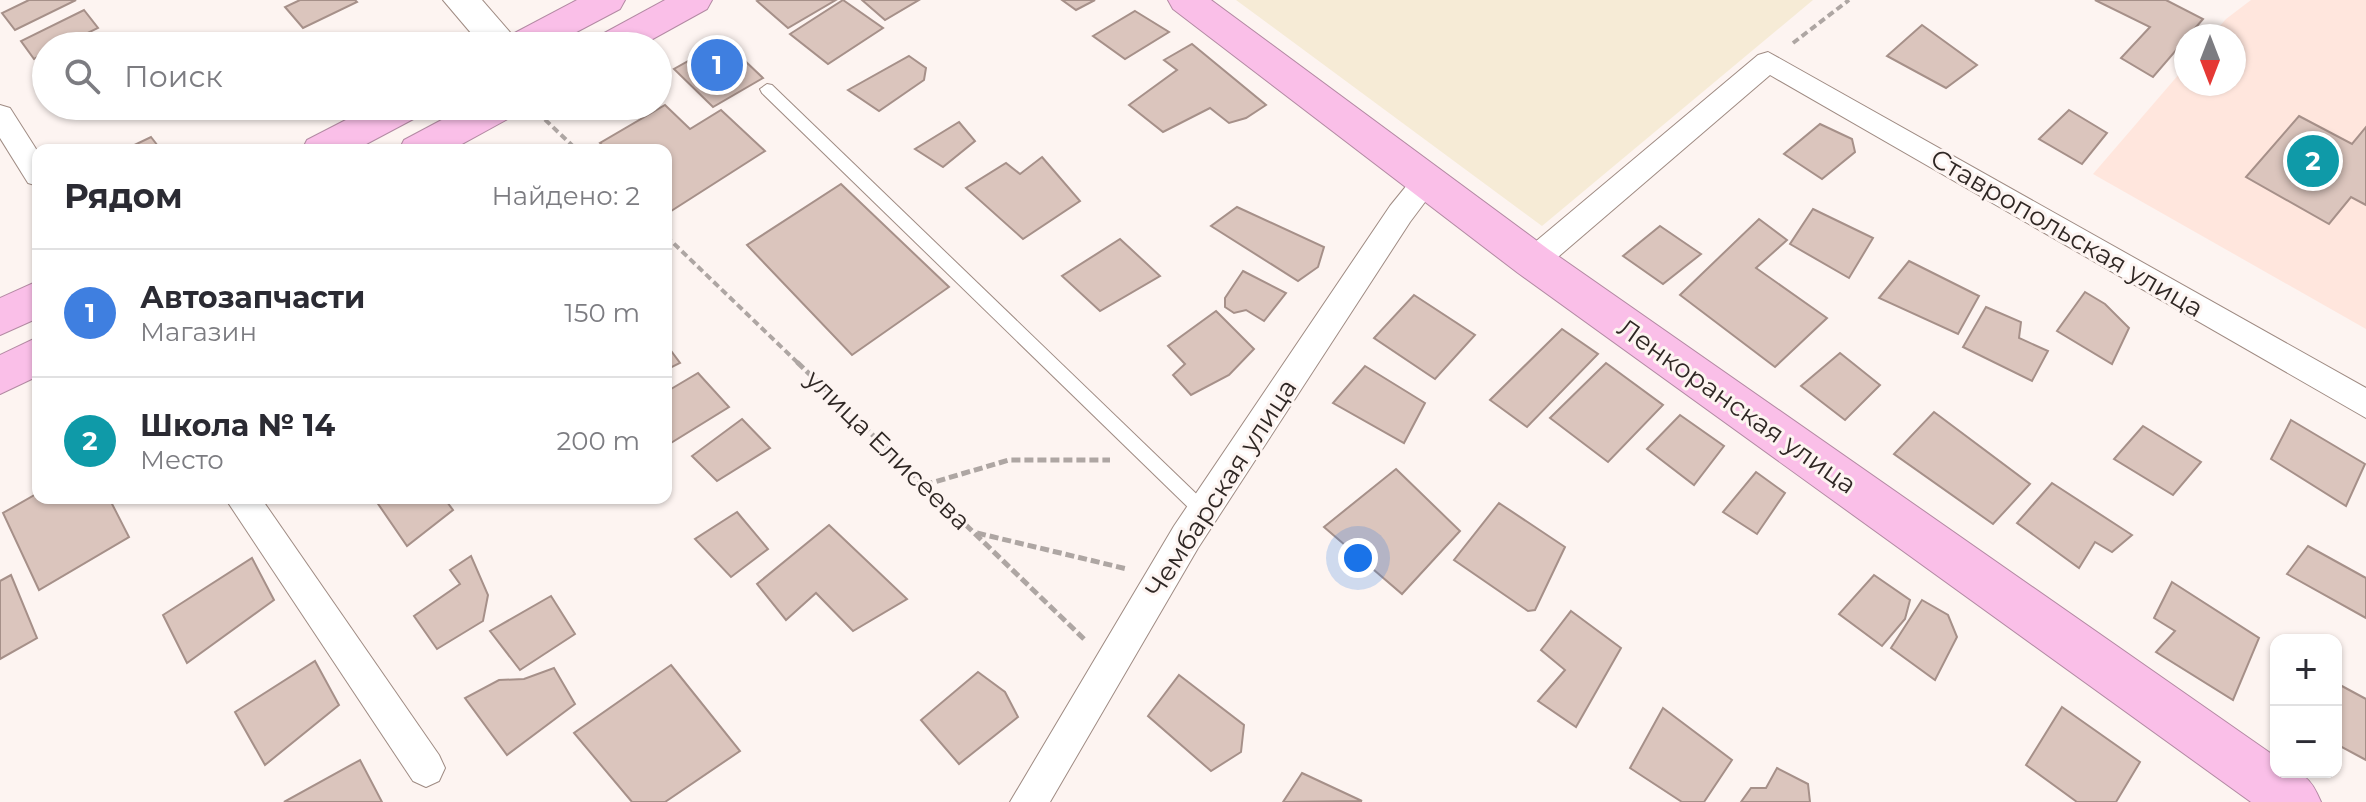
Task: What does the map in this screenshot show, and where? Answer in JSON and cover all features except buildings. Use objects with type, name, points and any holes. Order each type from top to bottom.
[{"type":"highway","points":[[546,32],[607,0]]},
{"type":"highway","points":[[636,32],[694,0]]},
{"type":"highway","name":"Ленкоранская улица","points":[[1186,0],[1533,261],[2295,802]]},
{"type":"highway","points":[[333,144],[379,120]]},
{"type":"highway","points":[[429,144],[474,120]]},
{"type":"highway","points":[[0,318],[32,301]]},
{"type":"highway","points":[[0,376],[32,358]]},
{"type":"street","points":[[461,0],[491,32]]},
{"type":"street","points":[[1533,261],[1768,62]]},
{"type":"street","name":"Ставропольская улица","points":[[1768,62],[2366,404]]},
{"type":"street","points":[[0,115],[32,166]]},
{"type":"street","name":"Чембарская улица","points":[[1029,802],[1203,511],[1400,214],[1426,182]]},
{"type":"street","points":[[246,504],[426,768]]},
{"type":"lane","points":[[767,89],[1203,511]]},
{"type":"path","points":[[1768,62],[1849,0]]},
{"type":"path","points":[[546,120],[571,144]]},
{"type":"path","name":"улица Елисеева","points":[[672,242],[1111,664]]},
{"type":"path","points":[[924,485],[1009,460],[1151,459]]},
{"type":"path","points":[[973,532],[1163,578]]},
{"type":"shaded area","points":[[1236,0],[1813,0],[1542,226]]},
{"type":"shaded area","points":[[2251,0],[2366,0],[2366,329],[2093,174],[2174,80],[2174,96],[2246,96],[2246,24],[2222,24]]},
{"type":"place","name":"Автозапчасти","points":[[717,65]]},
{"type":"place","name":"Школа № 14","points":[[2313,161]]}]
